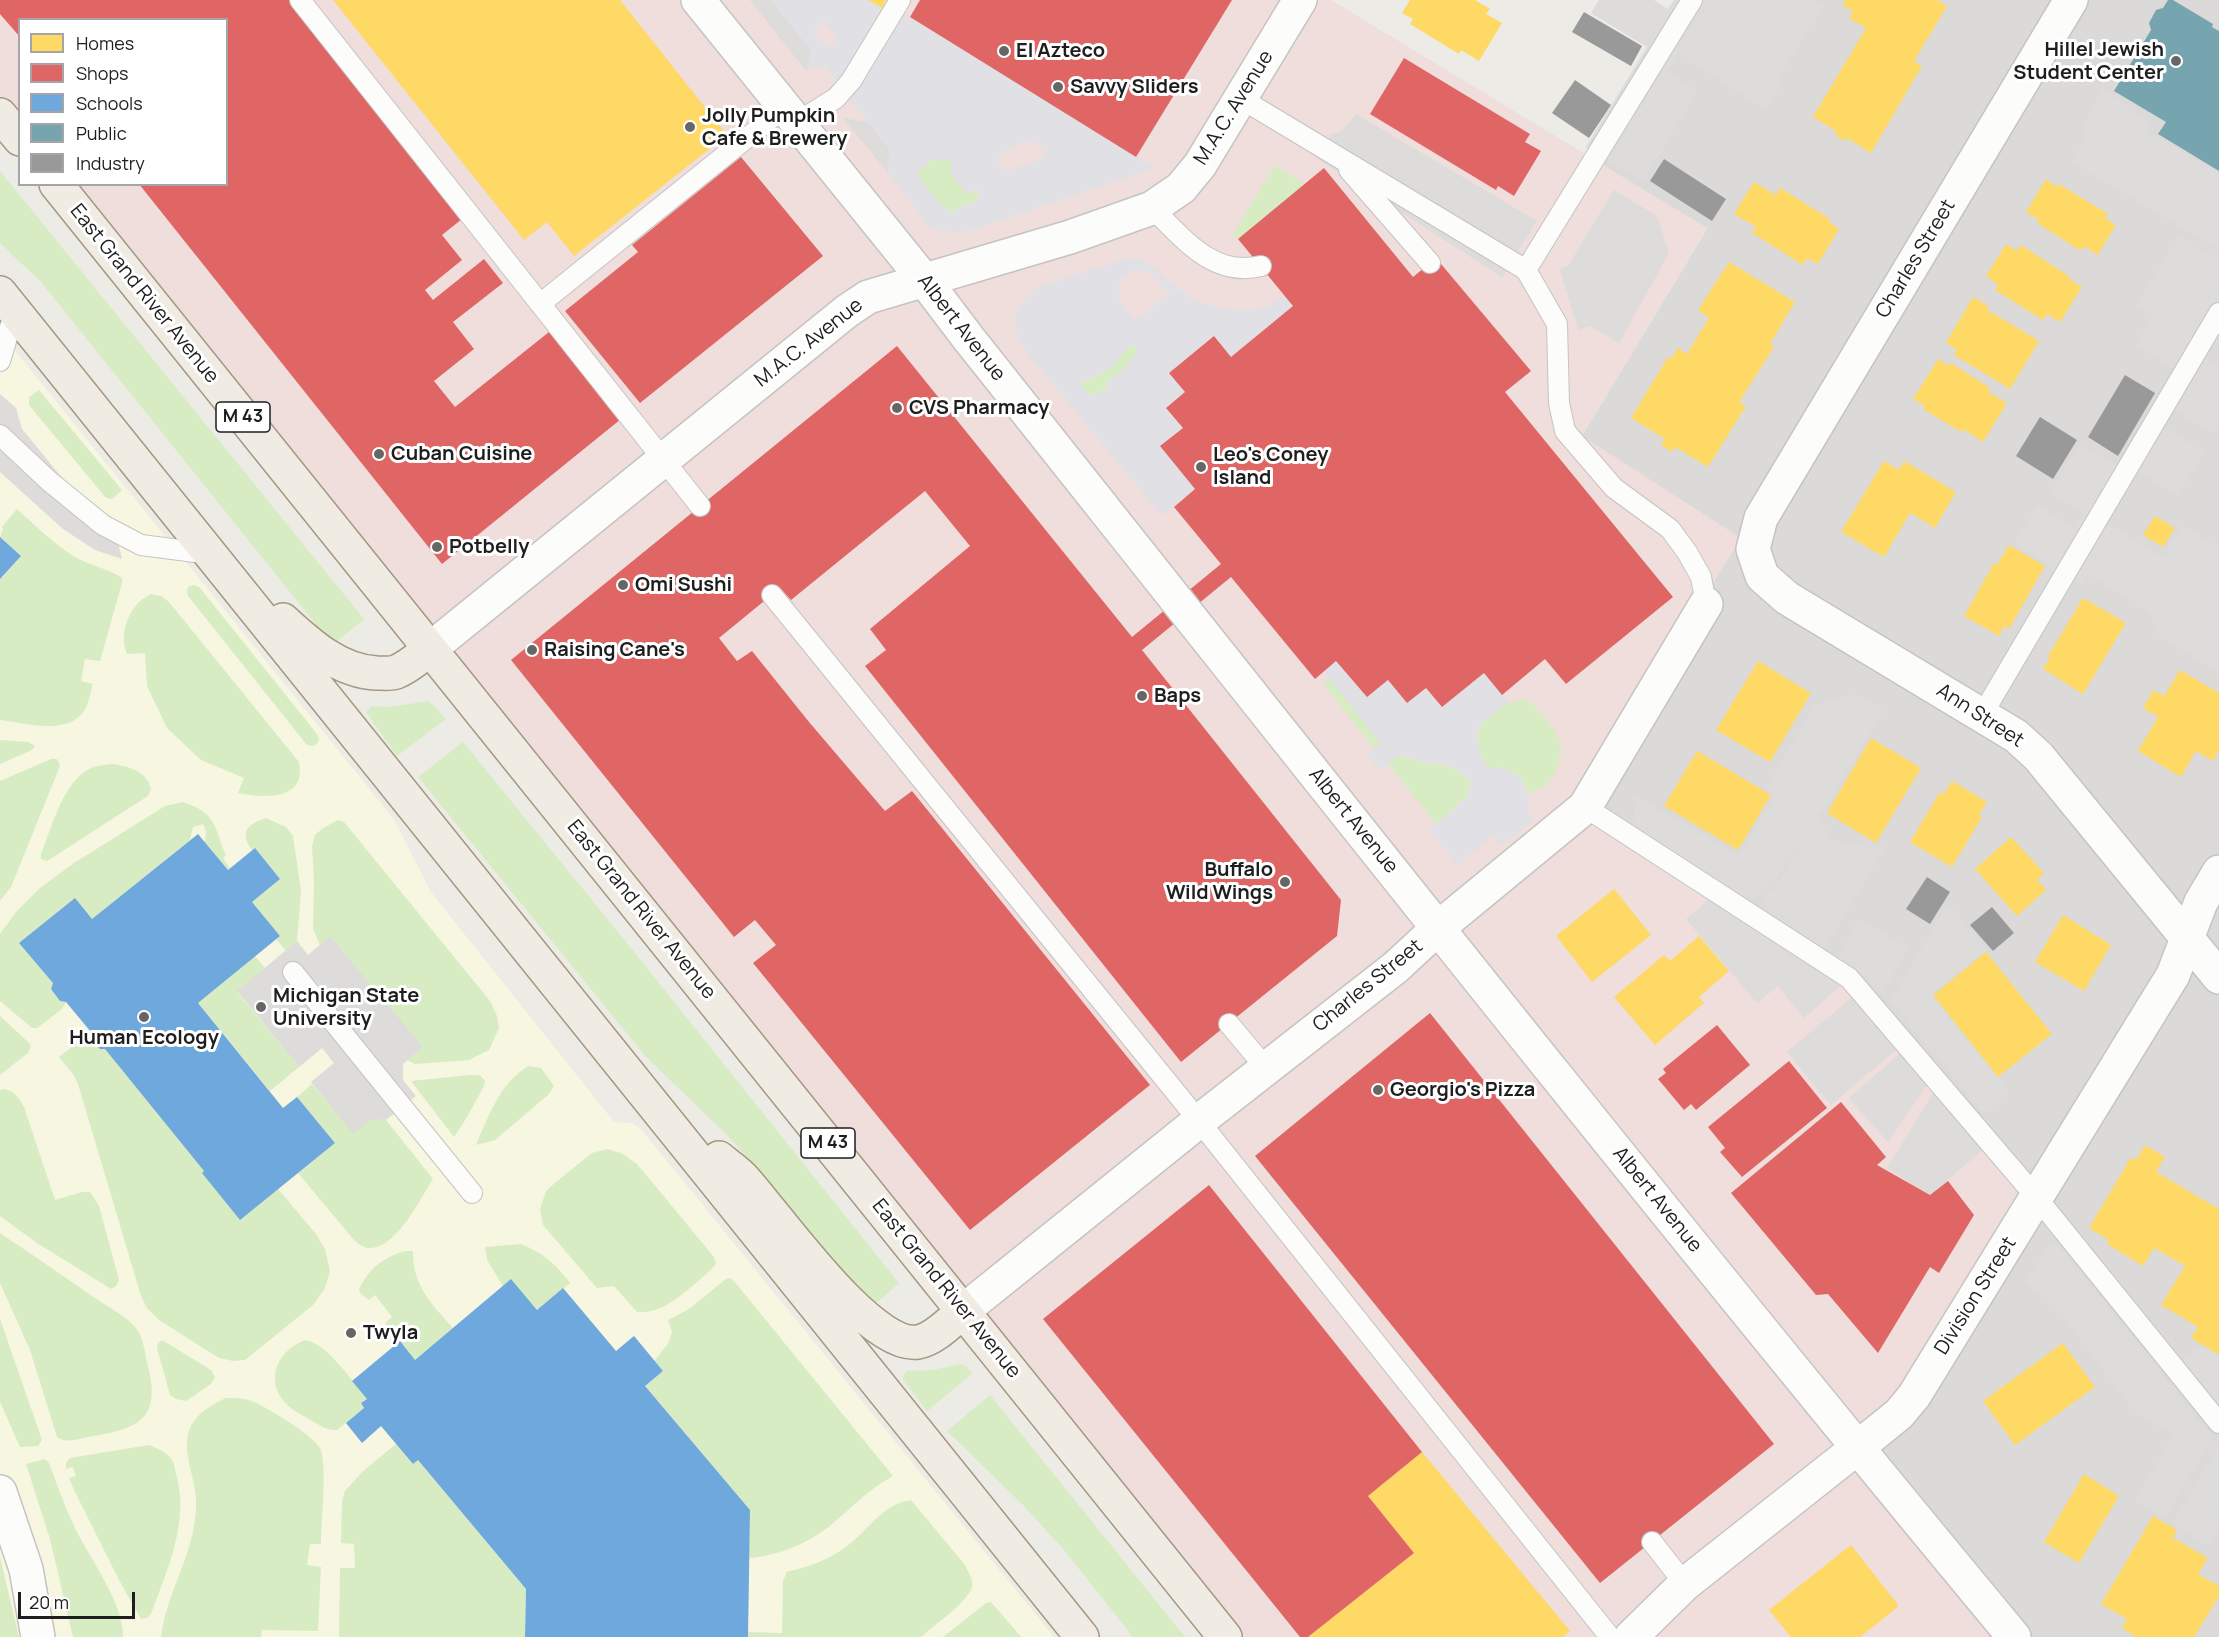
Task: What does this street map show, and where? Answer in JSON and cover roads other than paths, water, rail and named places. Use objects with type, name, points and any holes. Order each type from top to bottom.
[{"type":"main road","points":[[0,115],[18,138]]},
{"type":"main road","name":"East Grand River Avenue","points":[[58,186],[1225,1637]]},
{"type":"main road","points":[[7,302],[1082,1637]]},
{"type":"main road","points":[[211,554],[308,643],[332,659],[360,673],[393,673],[412,663],[430,649]]},
{"type":"main road","points":[[661,1112],[742,1177],[847,1301],[867,1320],[887,1333],[916,1343],[934,1334],[963,1311]]},
{"type":"street","name":"Albert Avenue","points":[[698,0],[925,281],[1438,928],[1857,1448],[2014,1637]]},
{"type":"street","name":"M.A.C. Avenue","points":[[430,649],[847,310],[868,297],[1059,240],[1152,208],[1181,188],[1200,165],[1300,0]]},
{"type":"street","name":"Charles Street","points":[[1761,518],[2071,0]]},
{"type":"street","name":"Ann Street","points":[[1761,518],[1753,549],[1762,576],[1786,598],[2016,736],[2038,756],[2219,977]]},
{"type":"street","name":"Charles Street","points":[[963,1311],[1199,1121],[1396,967],[1438,928],[1585,807],[1706,604]]},
{"type":"street","name":"Division Street","points":[[1631,1637],[1685,1584],[1899,1414],[1914,1396],[2172,975],[2201,902],[2219,873]]},
{"type":"street","points":[[0,1492],[26,1569],[38,1637]]},
{"type":"lane","points":[[300,0],[700,506]]},
{"type":"lane","points":[[540,304],[790,115],[836,98],[852,81],[900,0]]},
{"type":"lane","points":[[1526,270],[1692,0]]},
{"type":"lane","points":[[1240,98],[1344,164],[1526,270],[1557,324],[1559,403],[1565,431],[1614,488],[1670,529],[1687,552],[1701,577],[1706,604]]},
{"type":"lane","points":[[1344,164],[1345,193]]},
{"type":"lane","points":[[1344,164],[1430,263]]},
{"type":"lane","points":[[1152,208],[1204,256],[1234,269],[1261,266]]},
{"type":"lane","points":[[0,361],[7,302]]},
{"type":"lane","points":[[1982,715],[2219,313]]},
{"type":"lane","points":[[0,435],[49,481],[103,525],[141,545],[211,554]]},
{"type":"lane","points":[[772,595],[1199,1121],[1610,1637]]},
{"type":"lane","points":[[1585,807],[1850,978],[2037,1198],[2219,1423]]},
{"type":"lane","points":[[293,972],[472,1193]]},
{"type":"lane","points":[[1230,1024],[1266,1068]]},
{"type":"lane","points":[[1652,1542],[1685,1584]]},
{"type":"place","name":"El Azteco","points":[[1004,51]]},
{"type":"place","name":"Hillel Jewish Student Center","points":[[2176,61]]},
{"type":"place","name":"Savvy Sliders","points":[[1058,87]]},
{"type":"place","name":"Jolly Pumpkin Cafe & Brewery","points":[[690,127]]},
{"type":"place","name":"CVS Pharmacy","points":[[897,408]]},
{"type":"place","name":"Cuban Cuisine","points":[[379,454]]},
{"type":"place","name":"Leo's Coney Island","points":[[1201,467]]},
{"type":"place","name":"Potbelly","points":[[437,547]]},
{"type":"place","name":"Omi Sushi","points":[[623,585]]},
{"type":"place","name":"Raising Cane's","points":[[532,650]]},
{"type":"place","name":"Baps","points":[[1142,696]]},
{"type":"place","name":"Buffalo Wild Wings","points":[[1285,882]]},
{"type":"place","name":"Michigan State University","points":[[261,1007]]},
{"type":"place","name":"Human Ecology","points":[[144,1017]]},
{"type":"place","name":"Georgio's Pizza","points":[[1378,1090]]},
{"type":"place","name":"Twyla","points":[[351,1333]]}]
